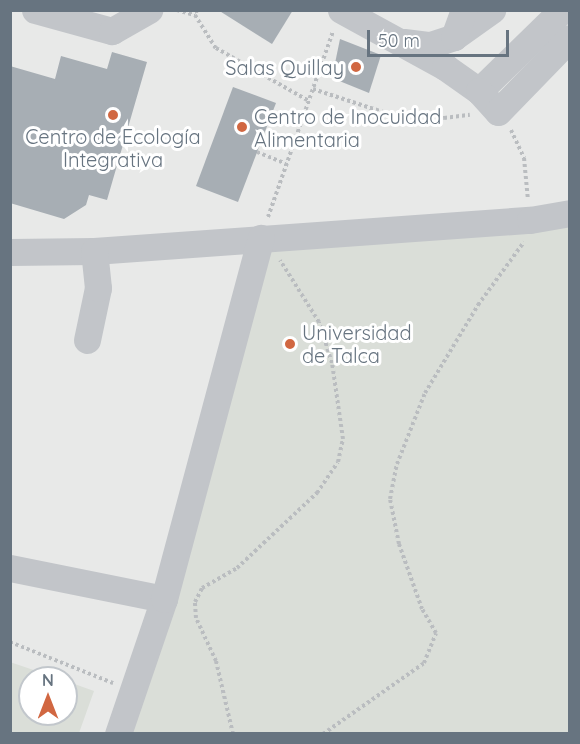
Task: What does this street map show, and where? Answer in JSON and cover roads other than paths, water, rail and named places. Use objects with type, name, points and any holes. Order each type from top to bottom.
[{"type":"lane","points":[[35,10],[112,31],[149,10]]},
{"type":"lane","points":[[454,37],[464,10]]},
{"type":"lane","points":[[393,41],[430,45],[454,37],[492,10]]},
{"type":"lane","points":[[479,91],[562,10]]},
{"type":"lane","points":[[338,18],[393,41],[445,67],[479,91],[498,112],[570,38]]},
{"type":"lane","points":[[10,252],[94,251],[530,220],[570,213]]},
{"type":"lane","points":[[118,734],[164,599],[261,238]]},
{"type":"lane","points":[[87,340],[98,288],[94,251]]},
{"type":"lane","points":[[10,568],[164,599]]},
{"type":"place","name":"Salas Quillay","points":[[356,67]]},
{"type":"place","name":"Centro de Ecología Integrativa","points":[[113,115]]},
{"type":"place","name":"Centro de Inocuidad Alimentaria","points":[[242,127]]},
{"type":"place","name":"Universidad de Talca","points":[[290,344]]}]
